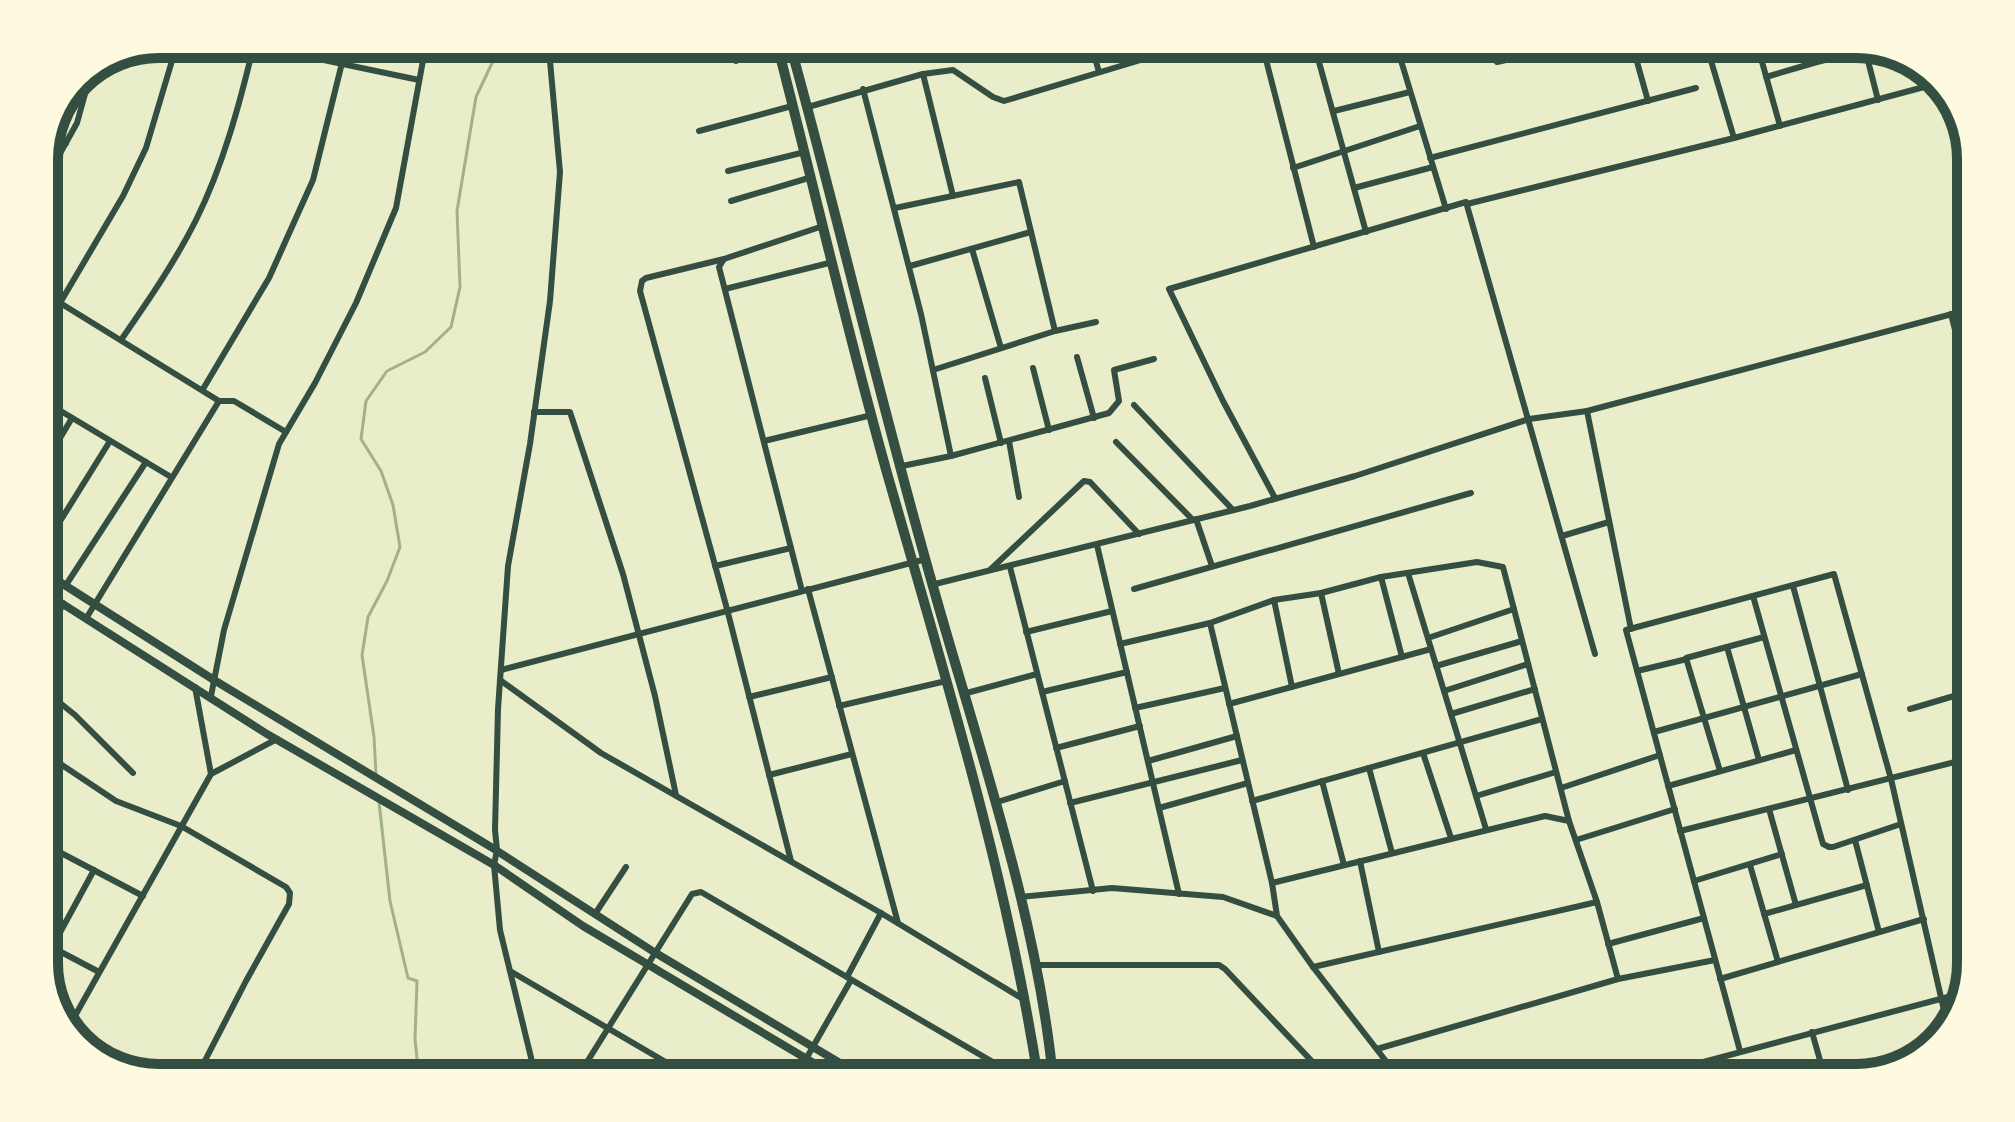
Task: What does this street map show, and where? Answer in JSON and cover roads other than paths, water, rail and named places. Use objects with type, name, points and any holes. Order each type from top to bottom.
[{"type":"highway","points":[[781,58],[872,415],[998,868],[1027,1001],[1036,1064]]},
{"type":"highway","points":[[794,58],[932,585],[1020,897],[1047,1024],[1051,1064]]},
{"type":"street","points":[[173,58],[146,148],[117,207],[60,303],[219,401],[234,401],[286,432]]},
{"type":"street","points":[[121,340],[165,275],[197,218],[224,152],[248,58]]},
{"type":"street","points":[[317,58],[419,80]]},
{"type":"street","points":[[203,389],[269,278],[313,180],[343,58]]},
{"type":"street","points":[[211,696],[224,630],[279,444],[349,316],[396,208],[423,58]]},
{"type":"street","points":[[1095,58],[1099,72]]},
{"type":"street","points":[[808,107],[923,74],[957,71],[993,97],[1004,101],[1146,58]]},
{"type":"street","points":[[1266,58],[1314,247]]},
{"type":"street","points":[[1318,58],[1366,232]]},
{"type":"street","points":[[1400,58],[1446,209]]},
{"type":"street","points":[[1497,62],[1515,58]]},
{"type":"street","points":[[1636,58],[1648,101]]},
{"type":"street","points":[[1710,58],[1734,138]]},
{"type":"street","points":[[1761,58],[1780,126]]},
{"type":"street","points":[[1816,58],[1817,62]]},
{"type":"street","points":[[1766,77],[1831,58]]},
{"type":"street","points":[[1868,59],[1878,100]]},
{"type":"street","points":[[532,1064],[500,930],[494,865],[497,850],[500,680],[508,566],[550,301],[560,172],[550,61]]},
{"type":"street","points":[[923,74],[953,196]]},
{"type":"street","points":[[1275,498],[1223,401],[1169,289],[1446,209],[1926,87]]},
{"type":"street","points":[[58,157],[77,123],[86,88]]},
{"type":"street","points":[[1430,158],[1696,88]]},
{"type":"street","points":[[863,89],[910,266],[951,456]]},
{"type":"street","points":[[1334,111],[1410,92]]},
{"type":"street","points":[[699,131],[793,106]]},
{"type":"street","points":[[1293,168],[1420,126]]},
{"type":"street","points":[[59,144],[66,143]]},
{"type":"street","points":[[728,171],[805,152]]},
{"type":"street","points":[[1354,188],[1433,167]]},
{"type":"street","points":[[731,201],[812,177]]},
{"type":"street","points":[[895,208],[1019,182],[1055,331]]},
{"type":"street","points":[[1467,204],[1595,654]]},
{"type":"street","points":[[791,861],[640,285],[646,278],[724,259],[824,226]]},
{"type":"street","points":[[910,266],[1031,232]]},
{"type":"street","points":[[972,249],[1001,348]]},
{"type":"street","points":[[724,259],[719,267],[791,548],[832,677],[898,923]]},
{"type":"street","points":[[725,289],[833,262]]},
{"type":"street","points":[[920,587],[1233,510],[1355,476],[1529,419],[1587,411],[1957,312]]},
{"type":"street","points":[[1951,314],[1957,338]]},
{"type":"street","points":[[933,370],[1055,331],[1096,322]]},
{"type":"street","points":[[1077,357],[1094,418]]},
{"type":"street","points":[[902,466],[951,456],[1109,413],[1117,405],[1114,370],[1154,359]]},
{"type":"street","points":[[1033,368],[1049,430]]},
{"type":"street","points":[[985,378],[1019,497]]},
{"type":"street","points":[[87,617],[219,401]]},
{"type":"street","points":[[1134,405],[1233,510]]},
{"type":"street","points":[[58,410],[171,477]]},
{"type":"street","points":[[1587,411],[1631,629]]},
{"type":"street","points":[[534,412],[570,412],[623,574],[676,795]]},
{"type":"street","points":[[764,441],[872,415]]},
{"type":"street","points":[[58,442],[72,418]]},
{"type":"street","points":[[58,525],[110,441]]},
{"type":"street","points":[[1116,442],[1194,520],[1212,566]]},
{"type":"street","points":[[66,585],[146,462]]},
{"type":"street","points":[[989,571],[1084,481],[1090,482],[1139,534]]},
{"type":"street","points":[[1134,589],[1471,493]]},
{"type":"street","points":[[1562,536],[1609,522]]},
{"type":"street","points":[[1097,545],[1179,894]]},
{"type":"street","points":[[715,566],[791,548]]},
{"type":"street","points":[[501,670],[926,559]]},
{"type":"street","points":[[1120,644],[1210,623],[1274,600],[1321,593],[1381,577],[1477,562],[1503,567],[1569,821],[1597,902],[1618,979]]},
{"type":"street","points":[[1010,567],[1093,891]]},
{"type":"street","points":[[1408,573],[1486,829]]},
{"type":"street","points":[[1740,1051],[1626,630],[1834,574],[1891,779],[1945,1012]]},
{"type":"street","points":[[1381,577],[1402,657]]},
{"type":"street","points":[[58,580],[214,680],[497,850],[654,952],[842,1064]]},
{"type":"street","points":[[1793,586],[1848,790]]},
{"type":"street","points":[[1321,593],[1339,674]]},
{"type":"street","points":[[1753,596],[1825,846],[1833,847],[1901,824]]},
{"type":"street","points":[[58,600],[277,739],[494,865],[583,926],[814,1064]]},
{"type":"street","points":[[1274,600],[1292,687]]},
{"type":"street","points":[[58,616],[63,603]]},
{"type":"street","points":[[1428,638],[1514,609]]},
{"type":"street","points":[[1026,632],[1112,611]]},
{"type":"street","points":[[1210,623],[1272,883],[1277,916],[1388,1064]]},
{"type":"street","points":[[1637,671],[1764,637]]},
{"type":"street","points":[[1436,666],[1522,641]]},
{"type":"street","points":[[1727,647],[1759,760]]},
{"type":"street","points":[[1229,704],[1431,649]]},
{"type":"street","points":[[1687,659],[1720,771]]},
{"type":"street","points":[[1444,691],[1528,664]]},
{"type":"street","points":[[1042,692],[1127,672]]},
{"type":"street","points":[[963,694],[1037,674]]},
{"type":"street","points":[[1654,732],[1862,674]]},
{"type":"street","points":[[749,697],[832,677]]},
{"type":"street","points":[[500,680],[601,753],[881,913],[1027,1001]]},
{"type":"street","points":[[839,706],[946,681]]},
{"type":"street","points":[[195,685],[211,774]]},
{"type":"street","points":[[1135,708],[1225,688]]},
{"type":"street","points":[[1451,714],[1535,689]]},
{"type":"street","points":[[1910,709],[1957,695]]},
{"type":"street","points":[[58,701],[133,773]]},
{"type":"street","points":[[1252,801],[1542,719]]},
{"type":"street","points":[[1056,748],[1140,726]]},
{"type":"street","points":[[1148,761],[1237,736]]},
{"type":"street","points":[[74,1017],[211,774],[277,739]]},
{"type":"street","points":[[1668,786],[1796,750]]},
{"type":"street","points":[[1423,753],[1451,838]]},
{"type":"street","points":[[769,775],[852,754]]},
{"type":"street","points":[[1561,788],[1660,755]]},
{"type":"street","points":[[1070,803],[1242,760]]},
{"type":"street","points":[[58,762],[116,801],[181,826],[286,887],[290,893],[289,904],[203,1064]]},
{"type":"street","points":[[1680,831],[1957,762]]},
{"type":"street","points":[[1369,768],[1392,853]]},
{"type":"street","points":[[1476,796],[1556,772]]},
{"type":"street","points":[[994,803],[1065,781]]},
{"type":"street","points":[[1322,781],[1344,865]]},
{"type":"street","points":[[1159,808],[1248,783]]},
{"type":"street","points":[[1576,840],[1675,809]]},
{"type":"street","points":[[1769,809],[1796,905]]},
{"type":"street","points":[[1272,883],[1545,816],[1569,821]]},
{"type":"street","points":[[1855,840],[1879,932]]},
{"type":"street","points":[[58,851],[143,896]]},
{"type":"street","points":[[1694,881],[1782,854]]},
{"type":"street","points":[[1360,861],[1379,952]]},
{"type":"street","points":[[1750,865],[1778,962]]},
{"type":"street","points":[[595,914],[626,867]]},
{"type":"street","points":[[58,936],[94,870]]},
{"type":"street","points":[[1764,914],[1867,885]]},
{"type":"street","points":[[1020,897],[1112,888],[1223,897],[1277,916]]},
{"type":"street","points":[[586,1064],[692,894],[701,892],[996,1064]]},
{"type":"street","points":[[1313,967],[1597,902]]},
{"type":"street","points":[[800,1064],[813,1046],[881,913]]},
{"type":"street","points":[[1608,944],[1704,918]]},
{"type":"street","points":[[1720,979],[1924,919]]},
{"type":"street","points":[[58,950],[99,972]]},
{"type":"street","points":[[1377,1049],[1618,979],[1715,960]]},
{"type":"street","points":[[1035,965],[1219,965],[1314,1064]]},
{"type":"street","points":[[510,971],[670,1064]]},
{"type":"street","points":[[1693,1064],[1952,996]]},
{"type":"street","points":[[1812,1032],[1821,1064]]},
{"type":"waterway","points":[[376,775],[374,737],[362,655],[368,617],[400,547],[393,505],[381,471],[361,439],[366,401],[387,371],[425,352],[451,327],[460,287],[457,211],[476,97],[495,58]]},
{"type":"waterway","points":[[379,802],[390,901],[408,978],[417,981],[418,1064]]}]
